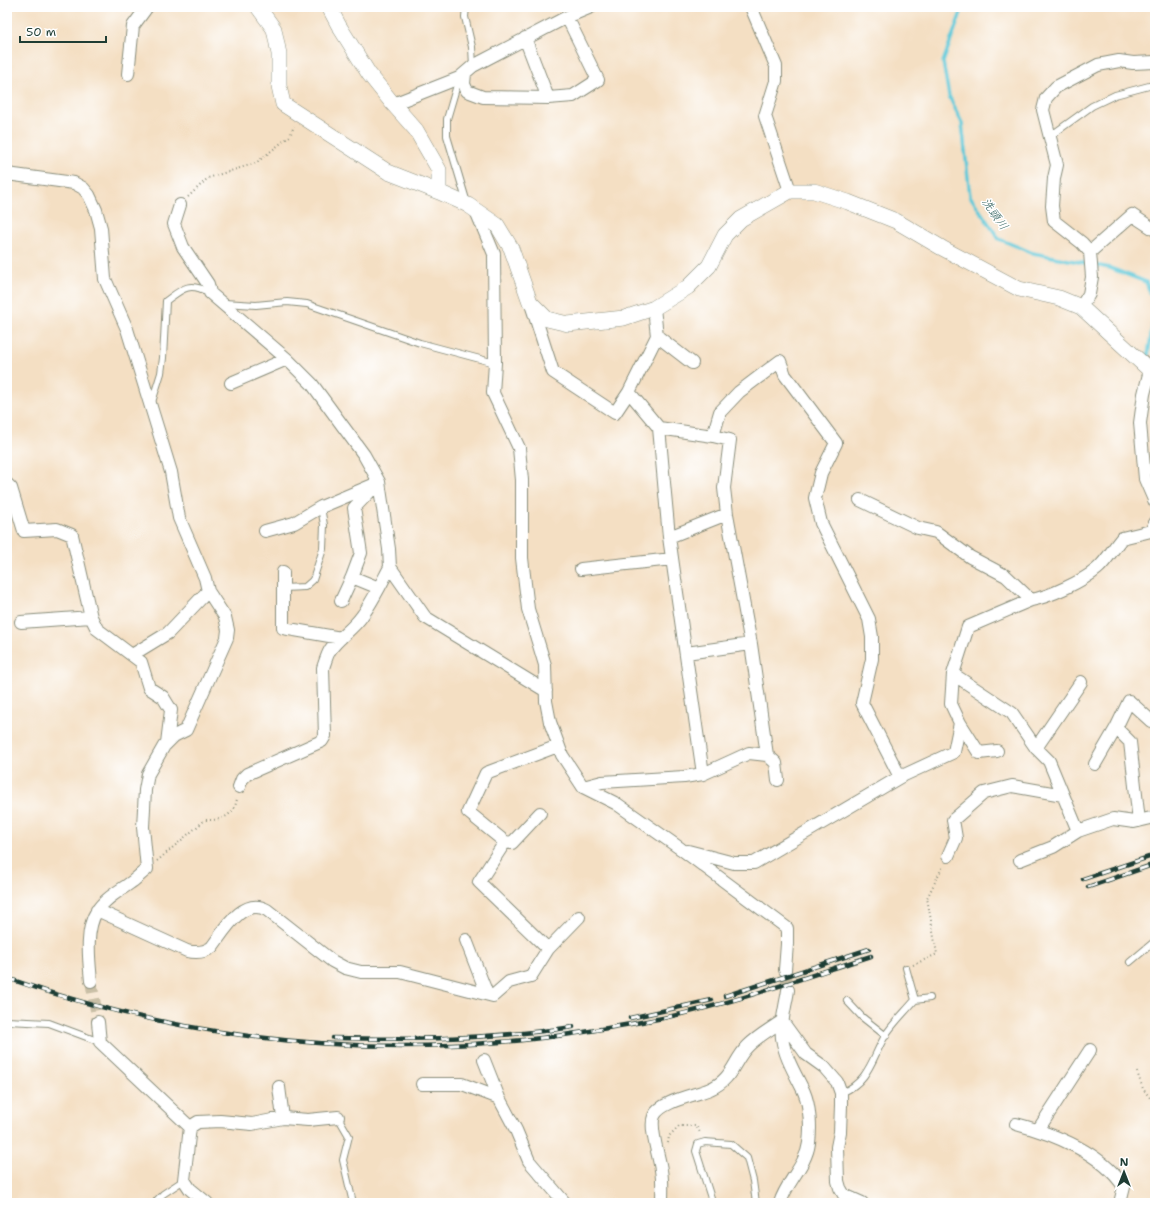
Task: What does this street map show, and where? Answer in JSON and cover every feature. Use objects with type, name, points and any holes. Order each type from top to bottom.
[{"type":"street","points":[[128,74],[133,26],[147,7]]},
{"type":"street","points":[[258,7],[274,29],[279,54],[279,86],[283,104],[388,172],[439,192],[472,208],[497,225],[511,248],[553,372],[615,413],[630,392],[657,336],[654,308]]},
{"type":"street","points":[[329,7],[369,74],[392,104],[416,130],[440,170],[439,192]]},
{"type":"street","points":[[392,104],[466,72],[525,38],[591,7]]},
{"type":"street","points":[[750,7],[776,66],[776,81],[765,116],[790,191]]},
{"type":"street","points":[[466,72],[464,84],[467,91],[483,98],[548,98],[573,96],[598,80],[567,17]]},
{"type":"street","points":[[525,38],[548,98]]},
{"type":"street","points":[[1081,307],[1089,294],[1092,277],[1090,252],[1054,221],[1052,206],[1054,178],[1057,165],[1043,110],[1046,98],[1056,87],[1098,66],[1119,61],[1133,63],[1155,62]]},
{"type":"street","points":[[7,174],[74,183],[83,188],[89,195],[96,210],[101,228],[104,279],[127,329],[171,472],[180,518],[205,578],[208,591],[225,617],[228,630],[227,638],[186,730],[174,736],[164,746],[148,774],[145,790],[143,827],[147,869],[106,900],[97,910],[92,920],[90,935],[91,981]]},
{"type":"street","points":[[530,302],[547,319],[568,324],[624,318],[654,308],[688,287],[709,266],[725,235],[741,219],[790,191],[814,192],[848,202],[896,221],[942,248],[1019,289],[1059,298],[1081,307],[1153,373],[1144,394],[1140,423],[1145,479],[1155,502]]},
{"type":"street","points":[[180,205],[174,224],[183,247],[208,284],[210,293],[287,359],[312,384],[364,455],[379,482],[389,549],[390,568],[361,617],[330,651],[324,668],[325,736],[318,743],[247,774],[242,779],[239,787]]},
{"type":"street","points":[[472,208],[494,254],[494,394],[519,448],[522,480],[522,558],[528,609],[545,665],[546,701],[550,722],[558,746],[562,755],[583,787],[617,804],[681,849],[786,928],[788,944],[785,970]]},
{"type":"street","points":[[1090,252],[1132,214],[1155,230]]},
{"type":"street","points":[[657,336],[692,363]]},
{"type":"street","points":[[231,383],[287,359]]},
{"type":"street","points":[[713,436],[720,412],[739,392],[780,362],[785,375],[836,443],[821,472],[815,498],[821,523],[869,619],[872,637],[872,659],[862,703],[900,777]]},
{"type":"street","points":[[630,392],[659,428],[669,537],[703,774]]},
{"type":"street","points":[[659,428],[730,440],[724,488],[727,514],[751,644],[768,755],[776,763],[778,780]]},
{"type":"street","points":[[265,531],[294,523],[321,507],[379,482]]},
{"type":"street","points":[[341,601],[360,553],[354,508],[379,482]]},
{"type":"street","points":[[7,484],[11,488],[24,531],[57,529],[72,535],[91,617],[97,629],[141,662],[149,688],[163,697],[171,710],[167,743]]},
{"type":"street","points":[[860,500],[918,528],[936,532],[970,557],[1006,576],[1031,600]]},
{"type":"street","points":[[669,537],[727,514]]},
{"type":"street","points":[[998,751],[979,753],[960,724],[951,704],[953,674],[968,627],[1031,600],[1040,599],[1077,582],[1098,569],[1122,538],[1151,531],[1155,523]]},
{"type":"street","points":[[581,569],[672,559]]},
{"type":"street","points":[[390,568],[425,617],[546,691]]},
{"type":"street","points":[[283,572],[283,628],[341,638]]},
{"type":"street","points":[[352,576],[379,588]]},
{"type":"street","points":[[132,655],[168,633],[208,591]]},
{"type":"street","points":[[21,622],[91,617]]},
{"type":"street","points":[[686,653],[751,644]]},
{"type":"street","points":[[953,674],[1012,713],[1036,748],[1048,761],[1078,831]]},
{"type":"street","points":[[1036,748],[1081,682]]},
{"type":"street","points":[[1095,764],[1116,728],[1129,701],[1151,721]]},
{"type":"street","points":[[681,849],[734,863],[754,863],[900,777],[954,752],[960,724]]},
{"type":"street","points":[[1116,728],[1130,742],[1139,821]]},
{"type":"street","points":[[540,813],[512,843],[504,842],[468,812],[486,773],[558,746]]},
{"type":"street","points":[[583,787],[602,782],[684,777],[703,774],[749,753],[768,755]]},
{"type":"street","points":[[948,856],[956,838],[953,820],[984,794],[1012,786],[1063,795]]},
{"type":"street","points":[[1020,860],[1053,847],[1078,831],[1113,819],[1134,822],[1155,817]]},
{"type":"street","points":[[504,842],[479,882],[548,949]]},
{"type":"street","points":[[97,910],[187,951],[196,953],[207,951],[212,947],[240,912],[256,906],[267,910],[332,961],[345,968],[361,972],[400,972],[493,996],[509,982],[530,976],[548,949],[579,917]]},
{"type":"street","points":[[466,940],[487,994]]},
{"type":"street","points":[[780,1203],[781,1198],[796,1175],[808,1151],[810,1137],[809,1111],[804,1094],[795,1076],[782,1038],[782,1021],[788,990]]},
{"type":"street","points":[[782,1021],[806,1054],[831,1073],[837,1082],[841,1092],[841,1120],[837,1147],[838,1181],[844,1195],[862,1203]]},
{"type":"street","points":[[662,1203],[661,1170],[653,1126],[653,1117],[656,1112],[671,1102],[711,1088],[723,1080],[732,1070],[740,1055],[748,1046],[782,1021]]},
{"type":"street","points":[[98,1022],[100,1042],[190,1127]]},
{"type":"street","points":[[1038,1130],[1090,1050]]},
{"type":"street","points":[[484,1060],[499,1098],[516,1130],[529,1161],[565,1203]]},
{"type":"street","points":[[422,1084],[462,1084],[499,1098]]},
{"type":"street","points":[[279,1087],[283,1118]]},
{"type":"street","points":[[190,1127],[198,1122],[220,1121],[252,1124],[283,1118],[308,1120],[338,1117]]},
{"type":"street","points":[[1016,1124],[1038,1130],[1078,1147],[1102,1164],[1118,1178],[1124,1188],[1120,1203]]},
{"type":"street","points":[[190,1127],[184,1180],[190,1189],[207,1203]]},
{"type":"lane","points":[[466,7],[465,16],[472,47],[466,72],[448,119],[447,136],[472,208]]},
{"type":"lane","points":[[1049,137],[1092,106],[1115,95],[1149,86]]},
{"type":"lane","points":[[151,405],[161,373],[166,301],[183,288],[199,287],[210,293]]},
{"type":"lane","points":[[222,303],[256,305],[287,302],[307,304],[420,343],[495,363]]},
{"type":"lane","points":[[283,588],[305,587],[313,580],[323,549],[324,524],[321,507]]},
{"type":"lane","points":[[1130,962],[1155,941]]},
{"type":"lane","points":[[906,968],[915,1000]]},
{"type":"lane","points":[[841,1092],[851,1089],[870,1068],[886,1036],[915,1000],[930,998]]},
{"type":"lane","points":[[847,1001],[862,1017],[886,1036]]},
{"type":"lane","points":[[7,1021],[49,1023],[100,1042]]},
{"type":"lane","points":[[338,1117],[349,1136],[343,1160],[353,1203]]},
{"type":"lane","points":[[711,1198],[696,1151],[698,1144],[705,1142],[731,1144],[747,1158],[753,1181],[756,1203]]},
{"type":"lane","points":[[157,1203],[157,1200],[163,1194],[184,1180]]},
{"type":"path","points":[[180,205],[208,178],[256,163],[290,136],[299,115]]},
{"type":"path","points":[[147,869],[205,820],[223,819],[230,814],[237,801],[239,787]]},
{"type":"path","points":[[906,968],[938,954],[927,898],[948,856]]},
{"type":"path","points":[[1137,1072],[1143,1089],[1155,1104]]},
{"type":"path","points":[[659,1157],[666,1154],[669,1136],[679,1126],[696,1126],[705,1142]]},
{"type":"waterway","name":"洗頭川","points":[[963,7],[943,62],[949,96],[962,123],[970,196],[999,239],[1033,253],[1110,268],[1146,282],[1155,305]]},
{"type":"waterway","name":"洗頭川","points":[[1147,362],[1155,309]]},
{"type":"tunnel","points":[[785,970],[788,990]]},
{"type":"tunnel","points":[[91,981],[98,1022]]},
{"type":"railway","points":[[1083,879],[1155,855]]},
{"type":"railway","points":[[1088,887],[1155,864]]},
{"type":"railway","points":[[725,996],[869,949]]},
{"type":"railway","points":[[7,978],[66,997],[127,1014],[188,1027],[313,1043],[375,1046],[438,1046],[542,1038],[663,1018],[742,998],[871,956]]},
{"type":"railway","points":[[630,1018],[712,1000]]},
{"type":"railway","points":[[333,1038],[453,1038],[513,1034],[573,1027]]}]
